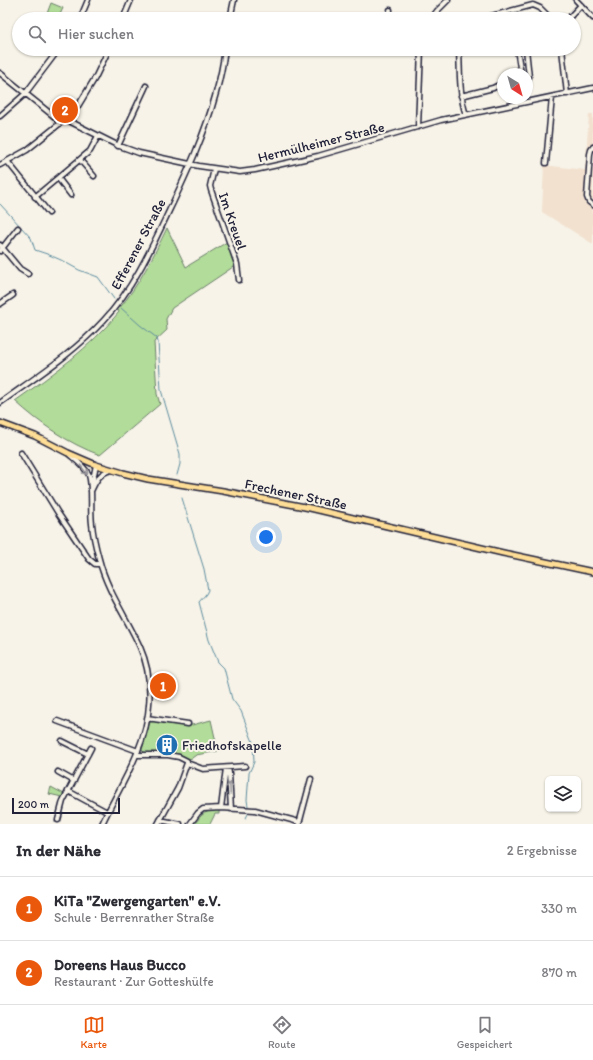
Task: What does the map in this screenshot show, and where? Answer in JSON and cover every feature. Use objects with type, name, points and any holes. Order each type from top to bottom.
[{"type":"main road","name":"Frechener Straße","points":[[0,423],[35,436],[96,465],[148,480],[223,491],[310,508],[490,551],[593,572]]},
{"type":"street","points":[[83,12],[88,0]]},
{"type":"street","points":[[126,12],[131,0]]},
{"type":"street","points":[[231,12],[234,0]]},
{"type":"street","points":[[436,12],[448,0]]},
{"type":"street","points":[[576,0],[591,13],[593,18]]},
{"type":"street","points":[[506,12],[533,5],[540,8],[544,12]]},
{"type":"street","points":[[574,12],[581,5]]},
{"type":"street","points":[[0,116],[25,94],[54,56]]},
{"type":"street","points":[[0,166],[27,150],[63,121],[69,121],[95,78],[106,56]]},
{"type":"street","name":"Efferener Straße","points":[[0,403],[64,357],[103,321],[130,287],[156,240],[191,164],[216,95],[224,56]]},
{"type":"street","points":[[418,127],[421,56]]},
{"type":"street","points":[[460,56],[461,96],[466,115]]},
{"type":"street","points":[[518,56],[520,68]]},
{"type":"street","points":[[527,56],[528,68]]},
{"type":"street","points":[[563,56],[567,94]]},
{"type":"street","points":[[0,73],[56,118],[59,124]]},
{"type":"street","points":[[118,146],[146,86]]},
{"type":"street","points":[[461,96],[497,86]]},
{"type":"street","name":"Hermülheimer Straße","points":[[69,121],[118,146],[139,153],[214,169],[240,172],[329,154],[441,120],[593,88]]},
{"type":"street","points":[[546,163],[552,97]]},
{"type":"street","points":[[35,196],[92,149],[98,136]]},
{"type":"street","points":[[593,147],[590,154],[587,198],[593,205]]},
{"type":"street","points":[[80,160],[94,176]]},
{"type":"street","points":[[7,162],[49,213]]},
{"type":"street","name":"Im Kreuel","points":[[214,169],[210,186],[237,264],[239,280]]},
{"type":"street","points":[[58,178],[71,195]]},
{"type":"street","points":[[18,228],[1,248],[20,269],[28,274]]},
{"type":"street","points":[[0,304],[13,295]]},
{"type":"street","points":[[21,453],[58,513],[89,559],[95,564],[100,564]]},
{"type":"street","points":[[68,453],[88,473],[91,492],[92,524],[100,564],[107,584],[132,630],[144,658],[150,689],[150,701],[147,718],[137,753],[102,824]]},
{"type":"street","points":[[91,492],[96,465]]},
{"type":"street","points":[[91,492],[96,479],[106,471],[111,470]]},
{"type":"street","points":[[147,718],[188,724]]},
{"type":"street","points":[[57,721],[137,753],[179,757],[187,763],[203,769],[245,766]]},
{"type":"street","points":[[62,741],[88,754]]},
{"type":"street","points":[[58,820],[63,801],[91,748]]},
{"type":"street","points":[[180,824],[159,822],[178,788],[187,763]]},
{"type":"street","points":[[221,808],[227,768]]},
{"type":"street","points":[[227,768],[229,773],[231,809]]},
{"type":"street","points":[[58,772],[74,781]]},
{"type":"street","points":[[190,824],[203,809],[221,808],[255,810],[299,823],[310,779]]},
{"type":"street","points":[[68,791],[107,812]]},
{"type":"shaded area","points":[[589,114],[593,114],[593,244],[542,212],[544,165],[585,170]]},
{"type":"green space","points":[[51,3],[63,8],[61,12],[48,12]]},
{"type":"green space","points":[[167,228],[186,267],[227,242],[236,265],[172,308],[166,319],[167,330],[154,342],[157,394],[160,404],[100,455],[66,439],[34,417],[15,401],[70,360],[108,325],[119,312],[118,310],[139,281]]},
{"type":"green space","points":[[211,720],[218,751],[196,755],[189,759],[179,754],[154,754],[145,753],[142,750],[150,721],[192,725]]},
{"type":"green space","points":[[51,787],[64,794],[62,797],[49,794]]},
{"type":"green space","points":[[219,810],[219,814],[215,814],[210,824],[195,824],[204,813]]},
{"type":"waterway","points":[[0,204],[31,238],[35,250],[98,277],[114,299]]},
{"type":"waterway","points":[[121,308],[157,338],[161,390],[180,454],[180,464],[177,475]]},
{"type":"waterway","points":[[182,498],[204,569],[208,590],[199,602],[209,640],[218,662],[224,668],[232,699],[241,711],[253,742],[254,762],[249,773],[248,806]]},
{"type":"waterway","points":[[246,818],[249,812]]},
{"type":"place","name":"Doreens Haus Bucco","points":[[65,110]]},
{"type":"place","name":"KiTa \"Zwergengarten\" e.V.","points":[[163,686]]},
{"type":"place","name":"Friedhofskapelle","points":[[167,745]]}]
